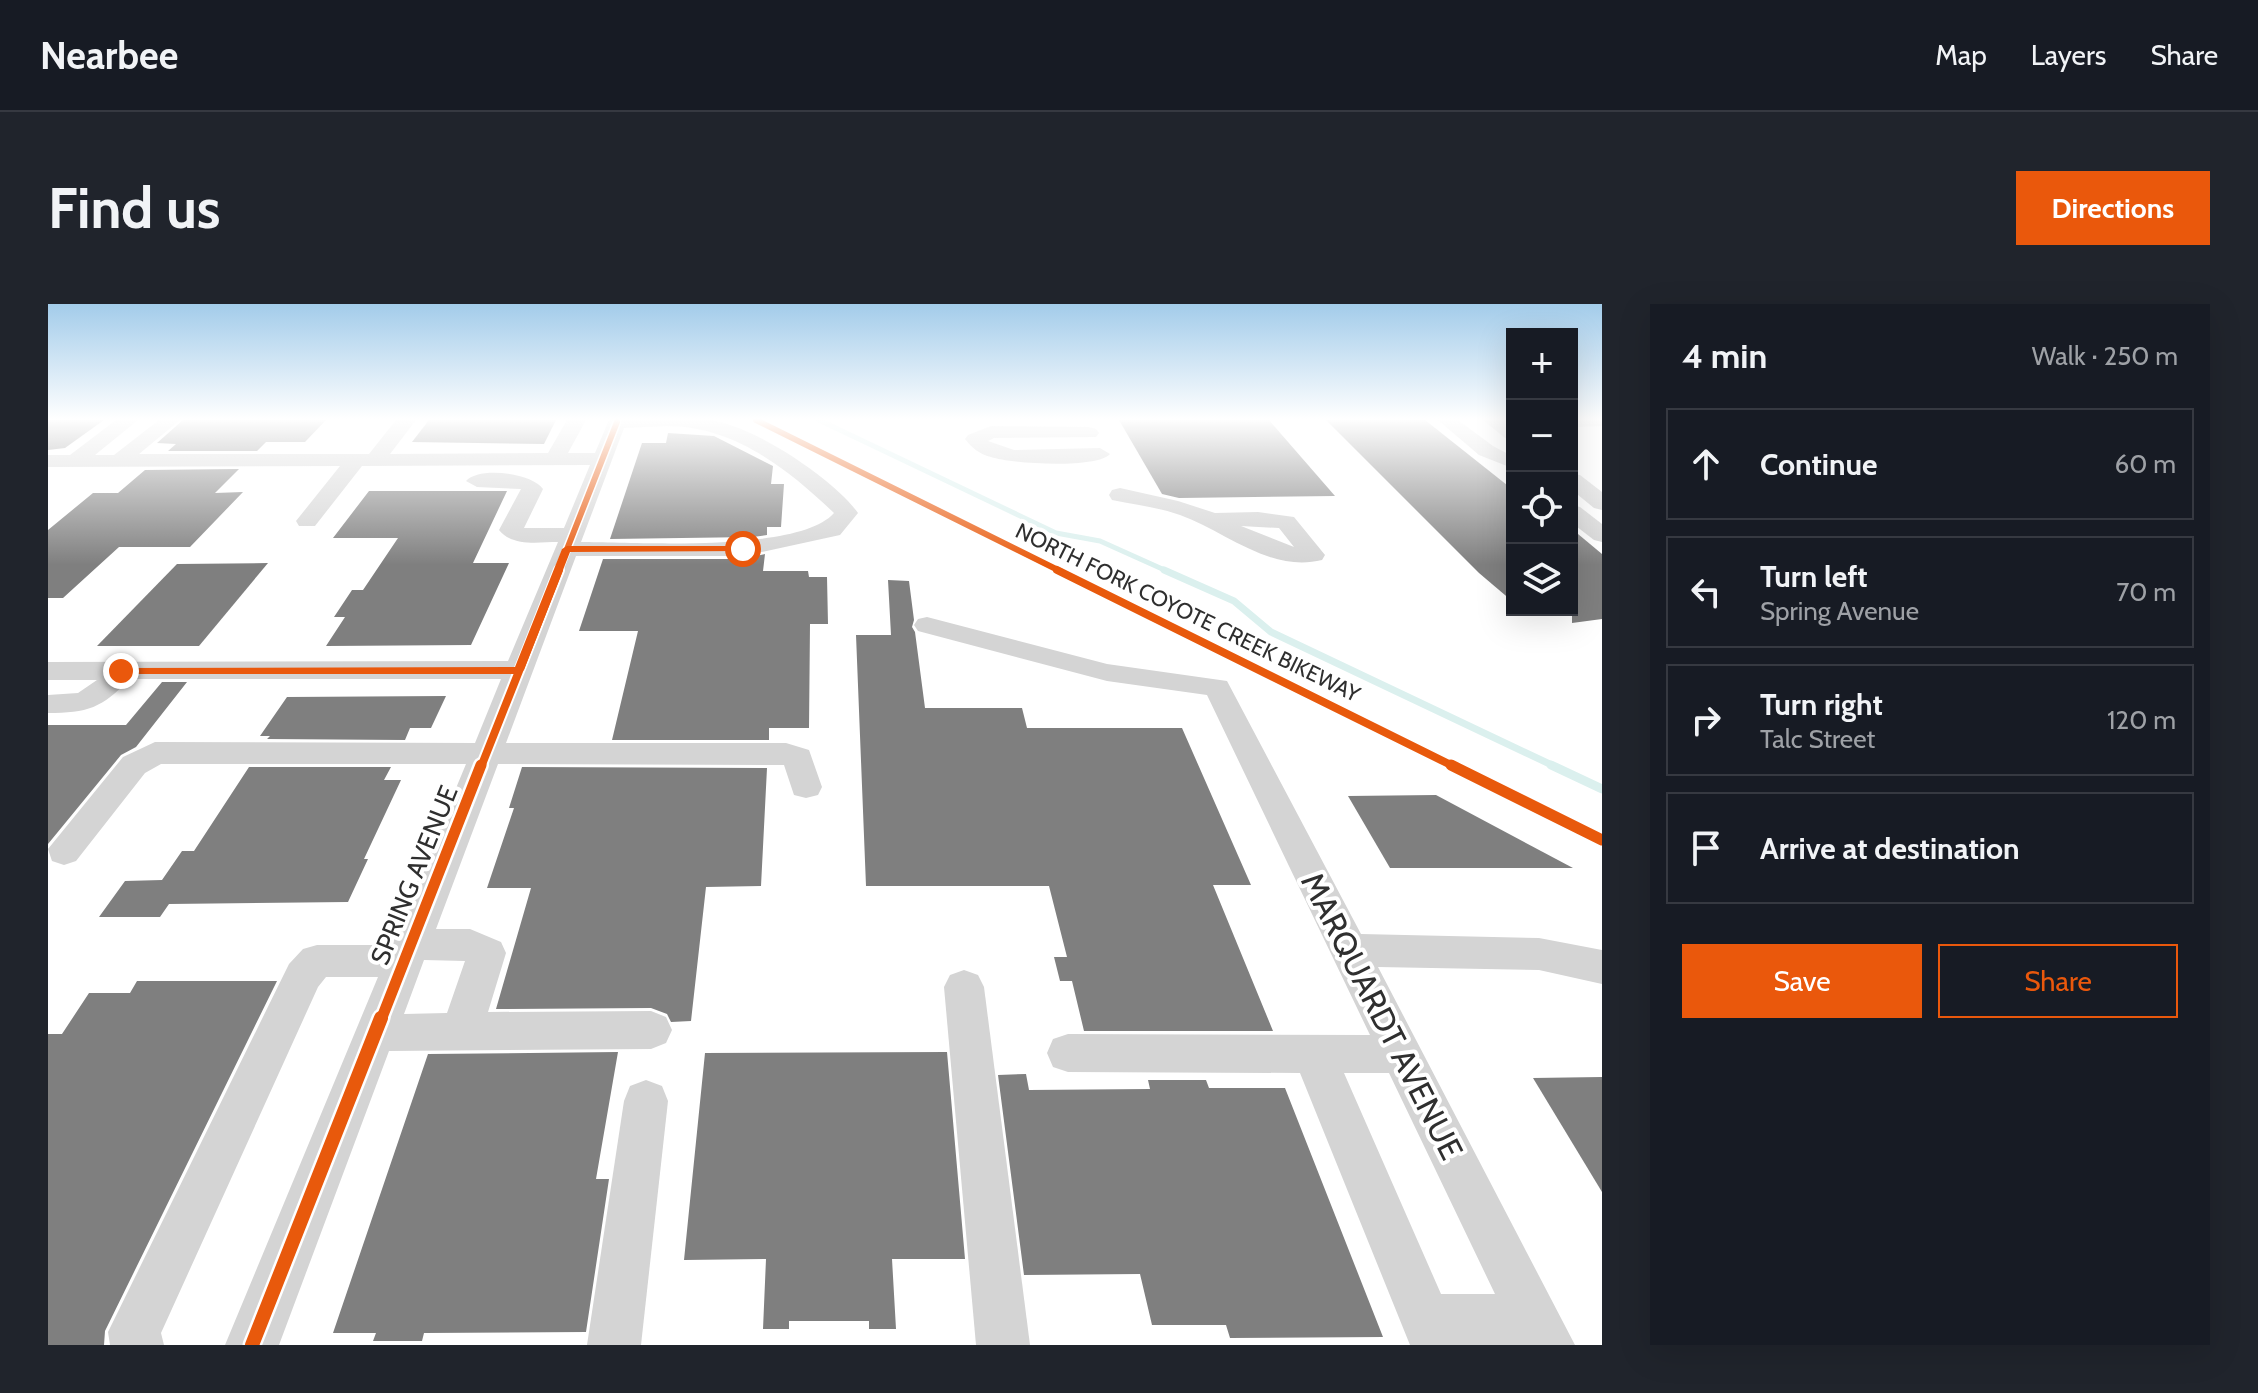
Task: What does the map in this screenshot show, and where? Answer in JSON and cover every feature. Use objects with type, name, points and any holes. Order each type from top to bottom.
[{"type":"street","points":[[307,521],[357,469]]},
{"type":"street","points":[[394,469],[389,475],[401,480],[507,480],[529,485],[532,489],[511,530],[520,535],[569,542]]},
{"type":"street","name":"SPRING AVENUE","points":[[252,1345],[598,469]]},
{"type":"street","name":"SPRING AVENUE","points":[[569,542],[743,549],[832,530],[847,513],[796,469]]},
{"type":"street","points":[[1061,469],[1113,481],[1209,520]]},
{"type":"street","points":[[1107,469],[1113,481]]},
{"type":"street","points":[[1578,485],[1602,503]]},
{"type":"street","points":[[1578,503],[1602,503]]},
{"type":"street","points":[[1578,517],[1602,535]]},
{"type":"street","name":"MARQUARDT AVENUE","points":[[927,625],[999,642],[1104,674],[1184,687],[1217,687],[1542,1333]]},
{"type":"street","points":[[48,671],[519,670]]},
{"type":"street","points":[[48,704],[82,704],[97,696],[121,671]]},
{"type":"street","points":[[64,852],[134,765],[155,753],[786,754],[798,758],[806,787]]},
{"type":"street","points":[[137,1345],[134,1332],[303,976],[317,961],[470,945],[487,953],[464,1024],[453,1031]]},
{"type":"street","points":[[1349,950],[1539,954],[1602,967]]},
{"type":"street","points":[[964,987],[1003,1345]]},
{"type":"street","points":[[375,1033],[651,1030]]},
{"type":"street","points":[[1068,1053],[1401,1054]]},
{"type":"street","points":[[1314,1054],[1432,1333],[1542,1333]]},
{"type":"street","points":[[614,1345],[646,1101]]},
{"type":"building","points":[[239,469],[215,493],[243,492],[190,547],[119,547],[63,598],[48,598],[48,530],[93,493],[118,493],[145,470]]},
{"type":"building","points":[[633,469],[773,469],[771,484],[784,484],[781,527],[767,527],[767,535],[610,539]]},
{"type":"building","points":[[1147,469],[1311,469],[1335,496],[1179,498],[1162,494]]},
{"type":"building","points":[[1375,469],[1486,469],[1506,484],[1506,596]]},
{"type":"building","points":[[369,491],[507,491],[473,563],[509,563],[471,645],[326,646],[345,617],[334,617],[352,590],[363,590],[398,538],[333,538]]},
{"type":"building","points":[[1578,534],[1602,554],[1602,619],[1572,623],[1572,616],[1578,616]]},
{"type":"building","points":[[765,554],[763,571],[808,571],[809,577],[827,577],[828,624],[810,624],[809,728],[769,728],[769,740],[612,740],[638,631],[579,631],[603,559],[743,559]]},
{"type":"building","points":[[268,563],[199,646],[97,646],[177,564]]},
{"type":"building","points":[[888,580],[909,581],[914,620],[912,627],[925,708],[1022,708],[1027,728],[1182,728],[1251,885],[1213,885],[1273,1031],[1084,1031],[1072,981],[1060,981],[1054,957],[1067,957],[1049,886],[866,886],[856,635],[891,635]]},
{"type":"building","points":[[162,682],[187,682],[136,747],[121,755],[48,844],[48,725],[126,725]]},
{"type":"building","points":[[446,696],[431,728],[410,728],[405,740],[267,739],[270,736],[260,736],[287,697]]},
{"type":"building","points":[[249,767],[391,767],[384,780],[401,780],[364,859],[368,859],[348,902],[169,904],[160,917],[99,917],[125,881],[162,880],[182,851],[194,851]]},
{"type":"building","points":[[522,767],[767,768],[761,886],[706,887],[691,1021],[671,1022],[667,1014],[651,1008],[496,1009],[531,888],[487,888],[514,808],[509,808]]},
{"type":"building","points":[[1436,795],[1573,868],[1390,868],[1348,796]]},
{"type":"building","points":[[137,981],[277,981],[105,1331],[104,1345],[48,1345],[48,1034],[62,1034],[89,993],[130,993]]},
{"type":"building","points":[[618,1052],[596,1179],[609,1179],[586,1332],[424,1333],[422,1341],[373,1341],[376,1333],[333,1333],[428,1054]]},
{"type":"building","points":[[947,1052],[965,1259],[892,1259],[896,1329],[869,1329],[869,1321],[789,1321],[789,1329],[763,1329],[766,1259],[684,1260],[705,1053]]},
{"type":"building","points":[[1026,1074],[1029,1090],[1150,1089],[1148,1080],[1206,1080],[1209,1088],[1285,1088],[1383,1337],[1230,1338],[1226,1325],[1152,1325],[1140,1274],[1024,1275],[998,1075]]},
{"type":"building","points":[[1602,1077],[1602,1192],[1533,1078]]},
{"type":"waterway","points":[[921,469],[1056,533],[1100,541],[1169,572]]},
{"type":"waterway","points":[[1164,570],[1234,601],[1271,632],[1556,767]]},
{"type":"waterway","points":[[1551,765],[1602,789]]},
{"type":"cycle path","points":[[252,1345],[599,469]]},
{"type":"cycle path","name":"NORTH FORK COYOTE CREEK BIKEWAY","points":[[854,469],[1602,840]]},
{"type":"route","points":[[121,671],[519,670],[567,549],[743,549]]}]
